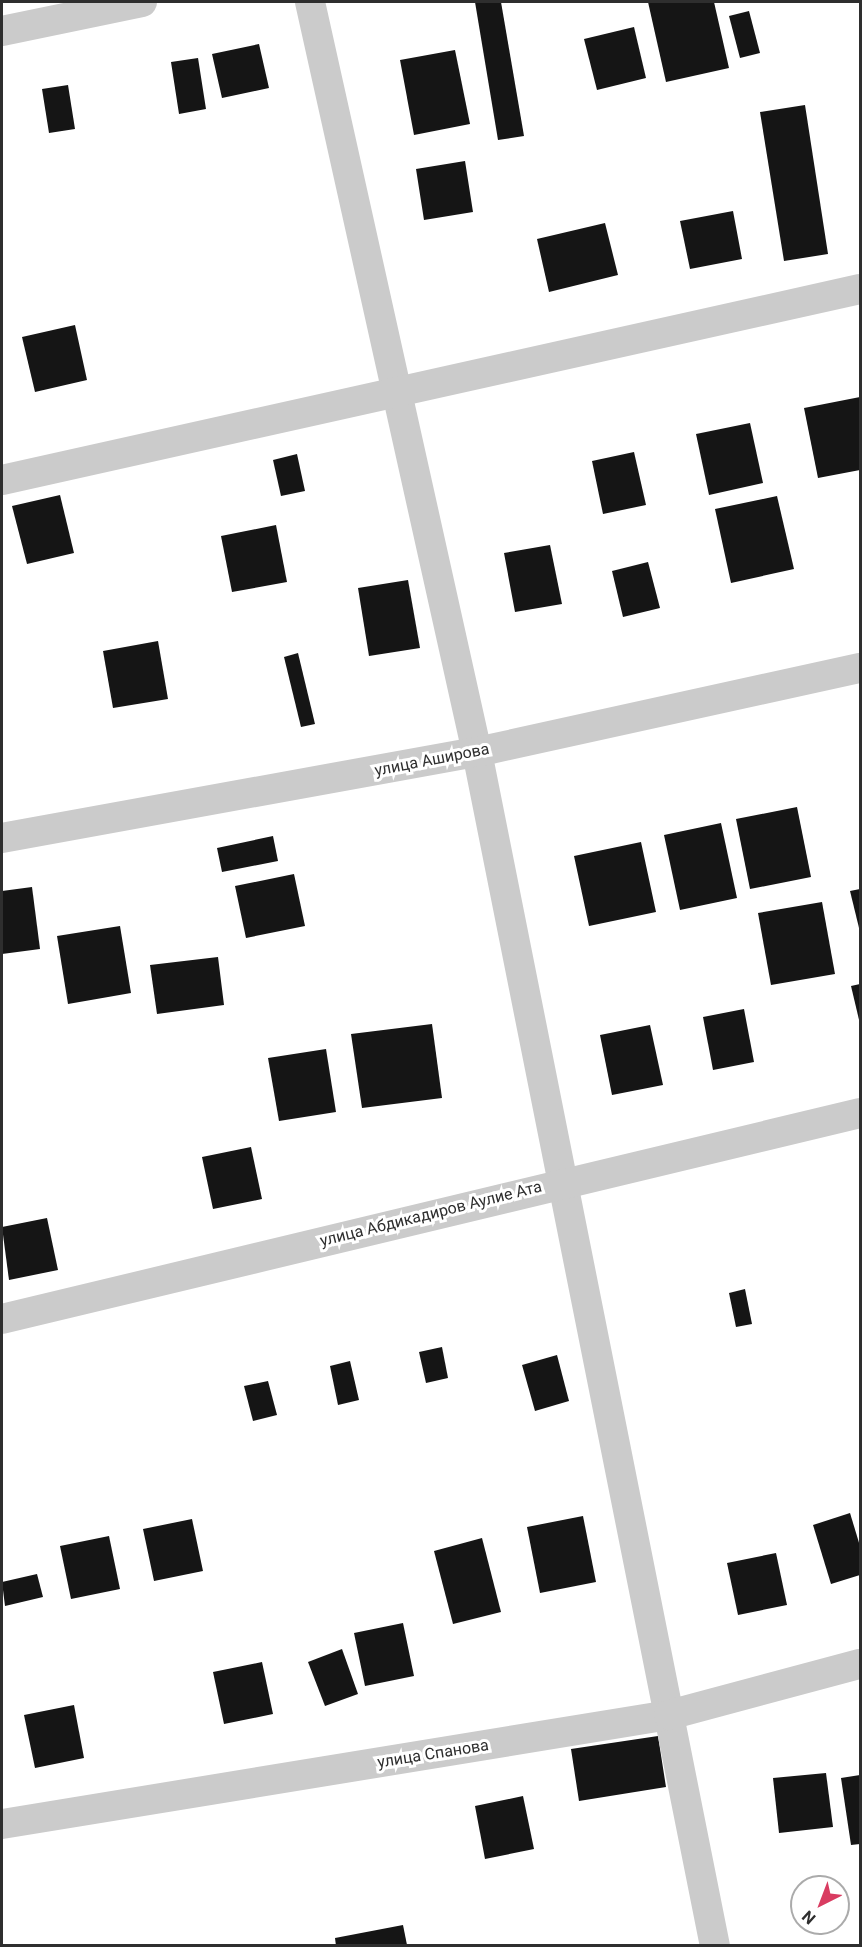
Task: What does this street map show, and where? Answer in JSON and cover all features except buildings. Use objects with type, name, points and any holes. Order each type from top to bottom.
[{"type":"street","points":[[2,31],[142,2]]},
{"type":"street","points":[[310,2],[401,395],[477,752],[715,1946]]},
{"type":"street","points":[[2,480],[401,395],[861,289]]},
{"type":"street","name":"улица Аширова","points":[[2,838],[477,752],[861,668]]},
{"type":"street","name":"улица Абдикадиров Аулие Ата","points":[[2,1319],[563,1181],[861,1113]]},
{"type":"street","name":"улица Спанова","points":[[2,1824],[669,1715],[861,1664]]}]
